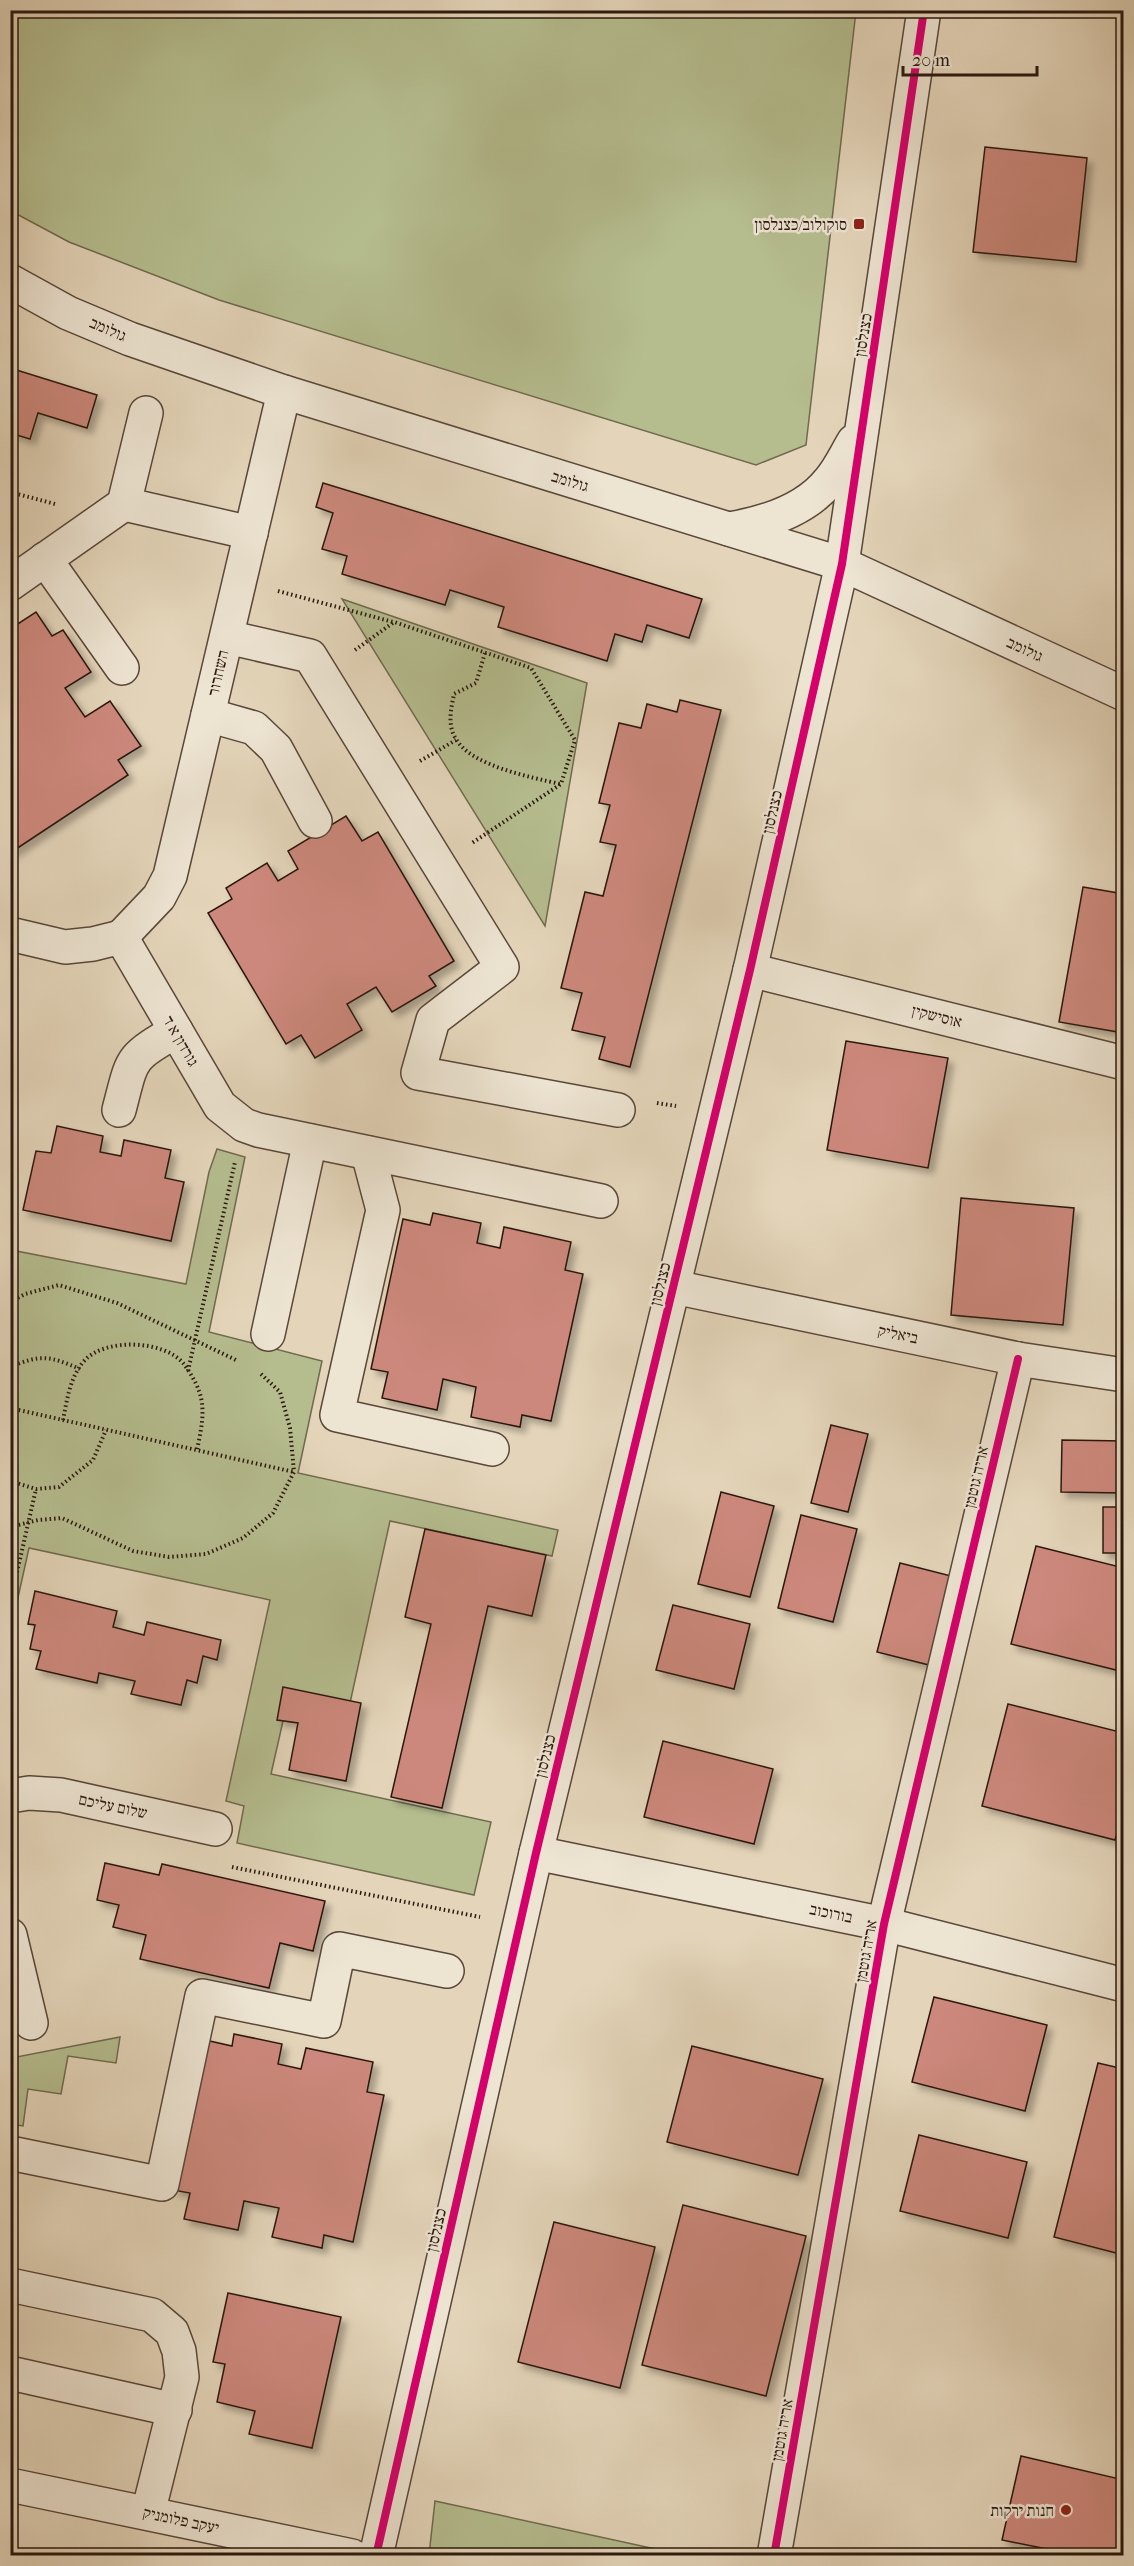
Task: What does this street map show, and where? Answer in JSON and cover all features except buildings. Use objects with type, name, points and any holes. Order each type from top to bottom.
[{"type":"street","name":"כצנלסון","points":[[376,2556],[519,1925],[750,969],[842,564],[924,10]]},
{"type":"street","name":"גולומב","points":[[10,281],[68,313],[130,339],[284,392],[842,564],[1124,694]]},
{"type":"street","name":"השחרור","points":[[121,937],[140,920],[159,897],[170,876],[284,392]]},
{"type":"street","points":[[12,579],[124,504],[146,412]]},
{"type":"street","points":[[727,529],[760,524],[808,501],[830,481],[861,429]]},
{"type":"street","points":[[124,504],[251,533]]},
{"type":"street","points":[[45,559],[122,668]]},
{"type":"street","points":[[226,636],[310,656],[502,967],[433,1020],[418,1073],[618,1110]]},
{"type":"street","points":[[208,715],[254,728],[276,749],[315,821]]},
{"type":"street","points":[[10,934],[65,947],[93,944],[121,937]]},
{"type":"street","name":"גורדון א ד","points":[[121,937],[220,1106],[244,1125],[601,1202]]},
{"type":"street","name":"אוסישקין","points":[[750,969],[1124,1063]]},
{"type":"street","points":[[119,1110],[131,1063],[141,1051],[176,1031]]},
{"type":"street","points":[[268,1334],[310,1141]]},
{"type":"street","points":[[368,1153],[383,1210],[337,1415],[492,1449]]},
{"type":"street","name":"ביאליק","points":[[674,1287],[1018,1359],[1124,1375]]},
{"type":"street","name":"אריה גוטמן","points":[[774,2556],[884,1924],[1018,1359]]},
{"type":"street","name":"שלום עליכם","points":[[10,1796],[29,1793],[61,1795],[215,1828]]},
{"type":"street","name":"בורוכוב","points":[[536,1853],[884,1924],[1124,1985]]},
{"type":"street","points":[[10,1935],[31,2023]]},
{"type":"street","points":[[10,2153],[162,2184],[202,1996],[324,2021],[339,1949],[447,1971]]},
{"type":"street","points":[[10,2285],[152,2315],[172,2332],[179,2351],[182,2377],[148,2513]]},
{"type":"street","points":[[10,2373],[175,2410]]},
{"type":"street","name":"יעקב פלומניק","points":[[10,2485],[352,2556]]},
{"type":"path","points":[[240,580],[394,622],[531,668],[575,740],[561,784],[439,865]]},
{"type":"path","points":[[321,675],[394,622]]},
{"type":"path","points":[[485,653],[476,683],[454,694],[450,718],[456,740],[479,760],[518,774],[561,784]]},
{"type":"path","points":[[618,1110],[619,1097],[715,1112]]},
{"type":"path","points":[[188,1372],[244,1125]]},
{"type":"path","points":[[10,1302],[25,1294],[59,1285],[117,1303],[244,1364]]},
{"type":"path","points":[[63,1420],[71,1383],[85,1360],[104,1348],[130,1344],[159,1348],[182,1362],[199,1390],[203,1419],[197,1450]]},
{"type":"path","points":[[10,1367],[29,1359],[53,1358],[80,1369]]},
{"type":"path","points":[[10,1527],[62,1518],[133,1551],[169,1557],[206,1554],[243,1538],[273,1513],[294,1472],[290,1428],[280,1392],[254,1368]]},
{"type":"path","points":[[10,1408],[294,1472]]},
{"type":"path","points":[[10,1481],[36,1489],[59,1487],[93,1460],[106,1430]]},
{"type":"path","points":[[10,1603],[36,1489]]},
{"type":"path","points":[[215,1828],[208,1862],[519,1925]]},
{"type":"green space","points":[[10,11],[856,11],[806,445],[756,465],[219,300],[69,242],[11,211]]},
{"type":"green space","points":[[342,599],[587,683],[545,926]]},
{"type":"green space","points":[[217,1149],[245,1157],[209,1332],[322,1361],[298,1473],[558,1530],[552,1556],[390,1521],[350,1703],[290,1690],[271,1774],[491,1822],[474,1895],[237,1843],[244,1806],[226,1801],[270,1600],[29,1548],[11,1629],[11,1250],[186,1284],[209,1172]]},
{"type":"green space","points":[[120,2037],[116,2063],[68,2056],[61,2094],[28,2089],[23,2126],[11,2124],[11,2058]]},
{"type":"green space","points":[[435,2501],[683,2555],[429,2555]]},
{"type":"cycle path","points":[[376,2556],[536,1853],[750,970],[842,564],[924,10]]},
{"type":"cycle path","points":[[774,2556],[884,1924],[1018,1359]]},
{"type":"place","name":"סוקולוב/כצנלסון","points":[[859,224]]},
{"type":"place","name":"חנות ירקות","points":[[1066,2510]]}]
